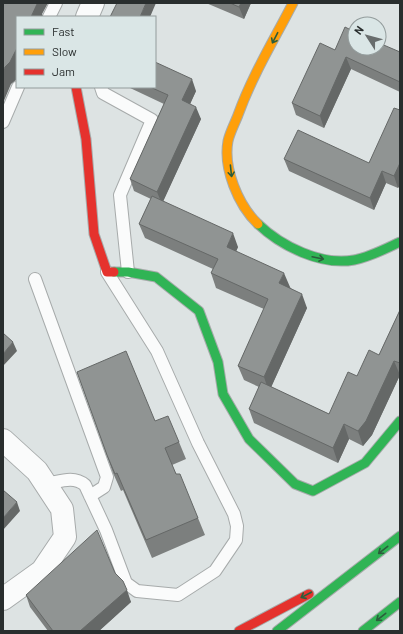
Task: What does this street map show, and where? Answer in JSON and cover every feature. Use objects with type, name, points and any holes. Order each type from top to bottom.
[{"type":"main road","points":[[293,3],[242,101],[228,142],[231,177],[243,207],[261,226],[290,247],[315,258],[346,261],[372,255],[400,242]]},
{"type":"main road","points":[[76,88],[86,139],[94,234],[107,272],[128,272],[156,278],[199,311],[218,362],[223,394],[249,439],[295,484],[314,491],[365,463],[400,421]]},
{"type":"main road","points":[[278,631],[400,536]]},
{"type":"main road","points":[[239,631],[365,564]]},
{"type":"main road","points":[[363,631],[400,602]]},
{"type":"street","points":[[3,440],[37,471],[46,484],[62,509],[66,537],[42,571],[3,599]]},
{"type":"lane","points":[[50,16],[56,3]]},
{"type":"lane","points":[[3,122],[18,88]]},
{"type":"lane","points":[[101,88],[102,93],[152,120],[120,195],[128,272]]},
{"type":"lane","points":[[46,484],[72,479],[80,481],[85,485],[106,530],[126,583],[137,592],[178,595],[215,571],[236,540],[238,526],[234,514],[198,443],[157,351],[107,272]]},
{"type":"lane","points":[[35,279],[107,477],[104,488],[90,496]]},
{"type":"building","points":[[3,3],[37,3],[31,16],[16,16],[16,50],[10,62],[3,71]]},
{"type":"building","points":[[117,3],[146,3],[140,16],[110,16]]},
{"type":"building","points":[[230,3],[241,3],[239,7]]},
{"type":"building","points":[[345,27],[347,28],[347,56],[387,56],[387,46],[400,52],[400,82],[346,57],[320,116],[292,103],[320,43],[335,50]]},
{"type":"building","points":[[156,62],[192,79],[182,100],[196,107],[157,192],[130,179],[168,95],[152,88],[156,88]]},
{"type":"building","points":[[394,108],[400,110],[400,163],[394,176],[382,171],[370,198],[284,159],[298,130],[369,163]]},
{"type":"building","points":[[152,196],[233,233],[227,247],[284,273],[279,283],[302,294],[264,377],[238,366],[268,299],[211,273],[218,259],[139,224]]},
{"type":"building","points":[[400,310],[400,363],[394,361],[366,421],[358,431],[344,424],[333,448],[249,409],[261,382],[329,414],[348,372],[357,376],[369,350],[379,355]]},
{"type":"building","points":[[3,333],[13,342],[3,354]]},
{"type":"building","points":[[126,351],[155,421],[168,416],[179,442],[165,448],[176,474],[180,474],[198,518],[146,540],[117,473],[115,474],[107,455],[77,372]]},
{"type":"building","points":[[3,490],[17,502],[3,518]]},
{"type":"building","points":[[97,530],[115,573],[123,581],[127,590],[80,631],[53,631],[26,595]]},
{"type":"traffic: fast","points":[[258,224],[278,240],[290,247],[315,257],[328,260],[341,261],[360,259],[400,242]]},
{"type":"traffic: fast","points":[[114,272],[128,272],[156,277],[199,311],[218,362],[223,394],[249,439],[295,484],[313,491],[365,463],[400,421]]},
{"type":"traffic: fast","points":[[277,631],[400,536]]},
{"type":"traffic: fast","points":[[363,631],[400,602]]},
{"type":"traffic: slow","points":[[258,224],[244,207],[234,186],[228,163],[228,141],[250,86],[293,3]]},
{"type":"traffic: jam","points":[[76,88],[86,139],[94,234],[107,272],[114,272]]},
{"type":"traffic: jam","points":[[239,631],[309,594]]}]
